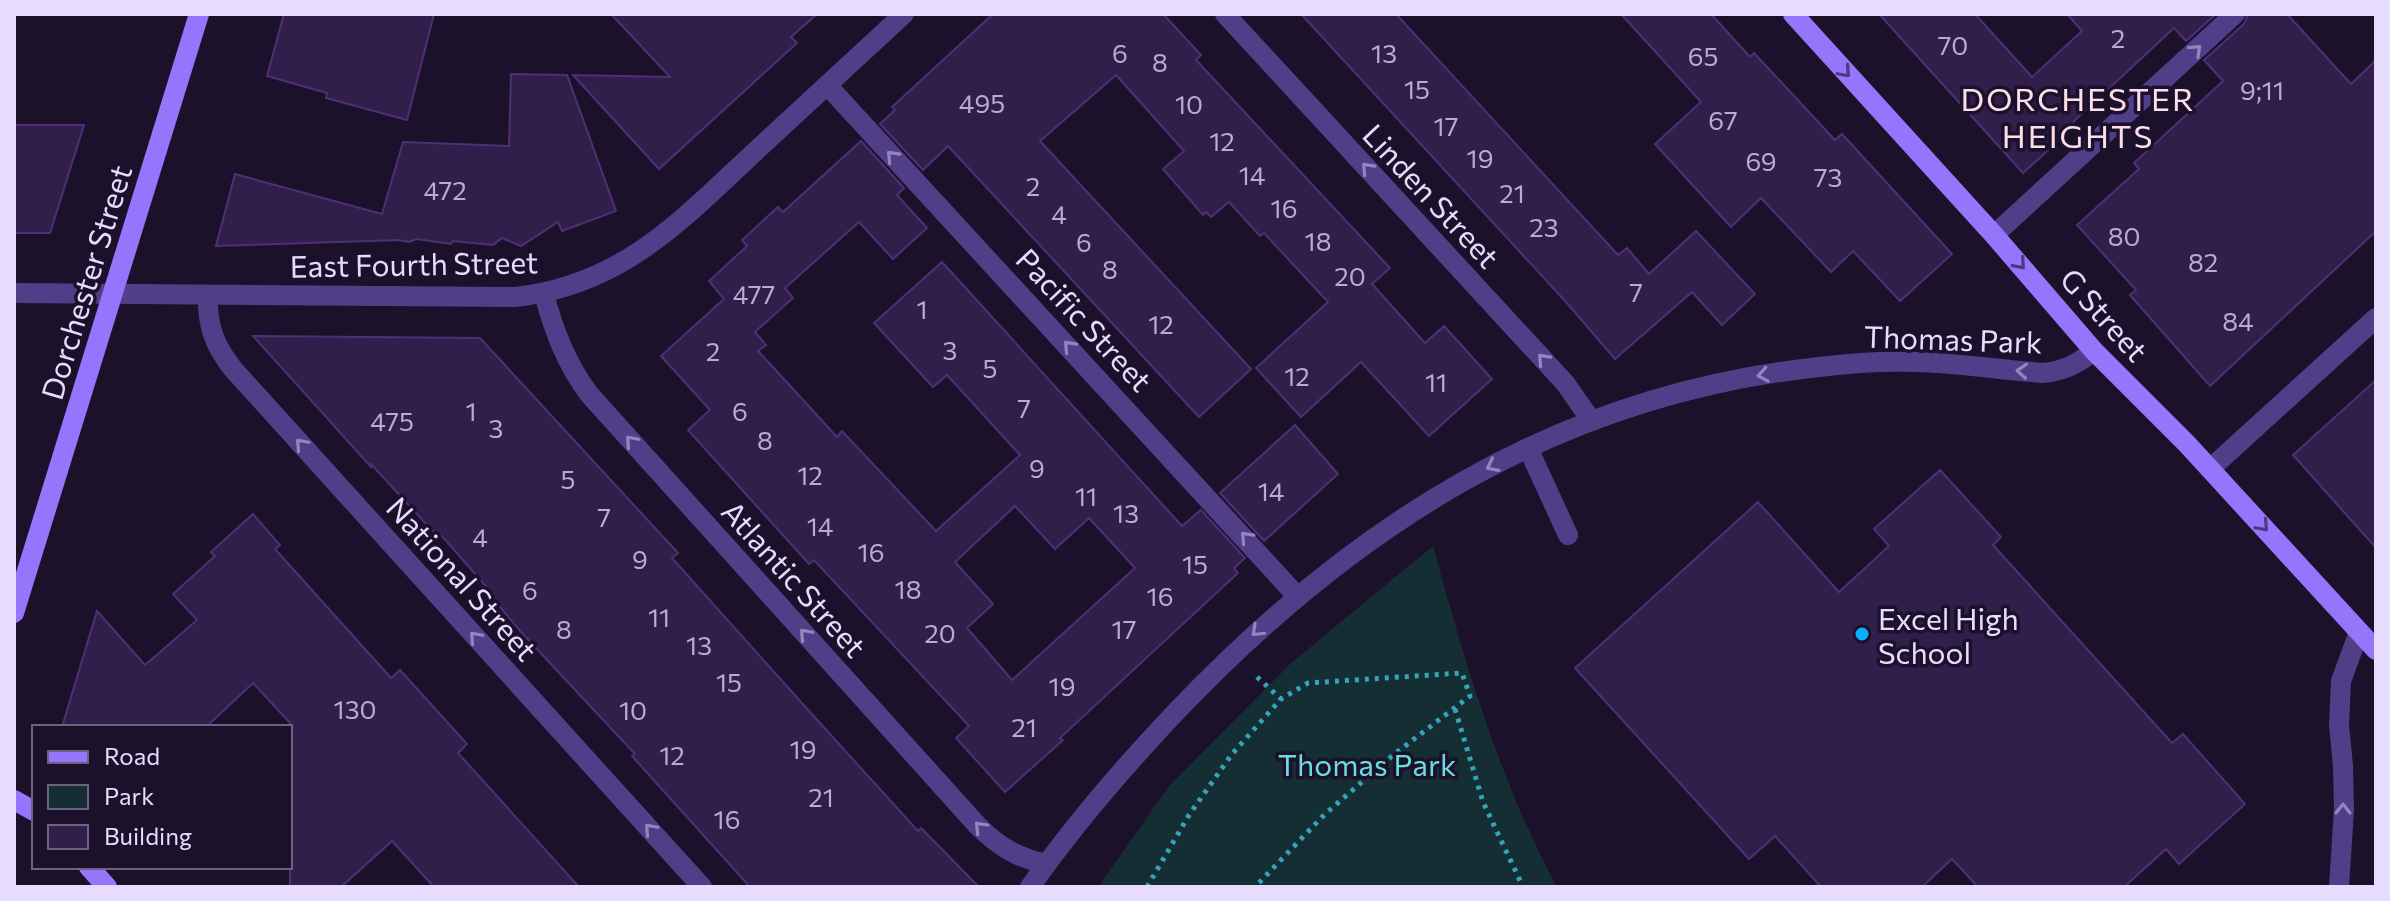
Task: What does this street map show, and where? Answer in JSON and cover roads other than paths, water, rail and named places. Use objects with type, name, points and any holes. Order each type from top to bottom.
[{"type":"street","name":"Dorchester Street","points":[[14,613],[199,14]]},
{"type":"street","name":"East Fourth Street","points":[[14,293],[515,297],[544,294],[598,276],[624,263],[652,243],[904,14]]},
{"type":"street","name":"Linden Street","points":[[1225,14],[1565,383],[1591,420]]},
{"type":"street","name":"G Street","points":[[1793,14],[1994,235],[2094,351],[2210,469],[2376,650]]},
{"type":"street","points":[[1994,235],[2235,14]]},
{"type":"street","name":"Pacific Street","points":[[827,85],[1297,596]]},
{"type":"street","name":"Atlantic Street","points":[[544,294],[565,356],[589,394],[977,825],[1008,851],[1046,864]]},
{"type":"street","name":"National Street","points":[[208,295],[207,316],[212,335],[233,369],[702,887]]},
{"type":"street","points":[[2210,469],[2376,318]]},
{"type":"street","name":"Thomas Park","points":[[1030,887],[1095,802],[1161,728],[1232,655],[1297,596],[1364,545],[1442,494],[1528,448],[1591,420],[1692,389],[1780,372],[1915,361],[2043,373],[2061,371],[2079,363],[2094,351]]},
{"type":"street","points":[[1528,448],[1568,535]]},
{"type":"street","points":[[2339,887],[2344,809],[2339,725],[2341,681],[2359,632]]},
{"type":"street","points":[[14,800],[32,810]]},
{"type":"street","points":[[91,869],[107,887]]},
{"type":"place","name":"Excel High School","points":[[1862,634]]},
{"type":"district","name":"DORCHESTER HEIGHTS","points":[[2078,116]]}]
